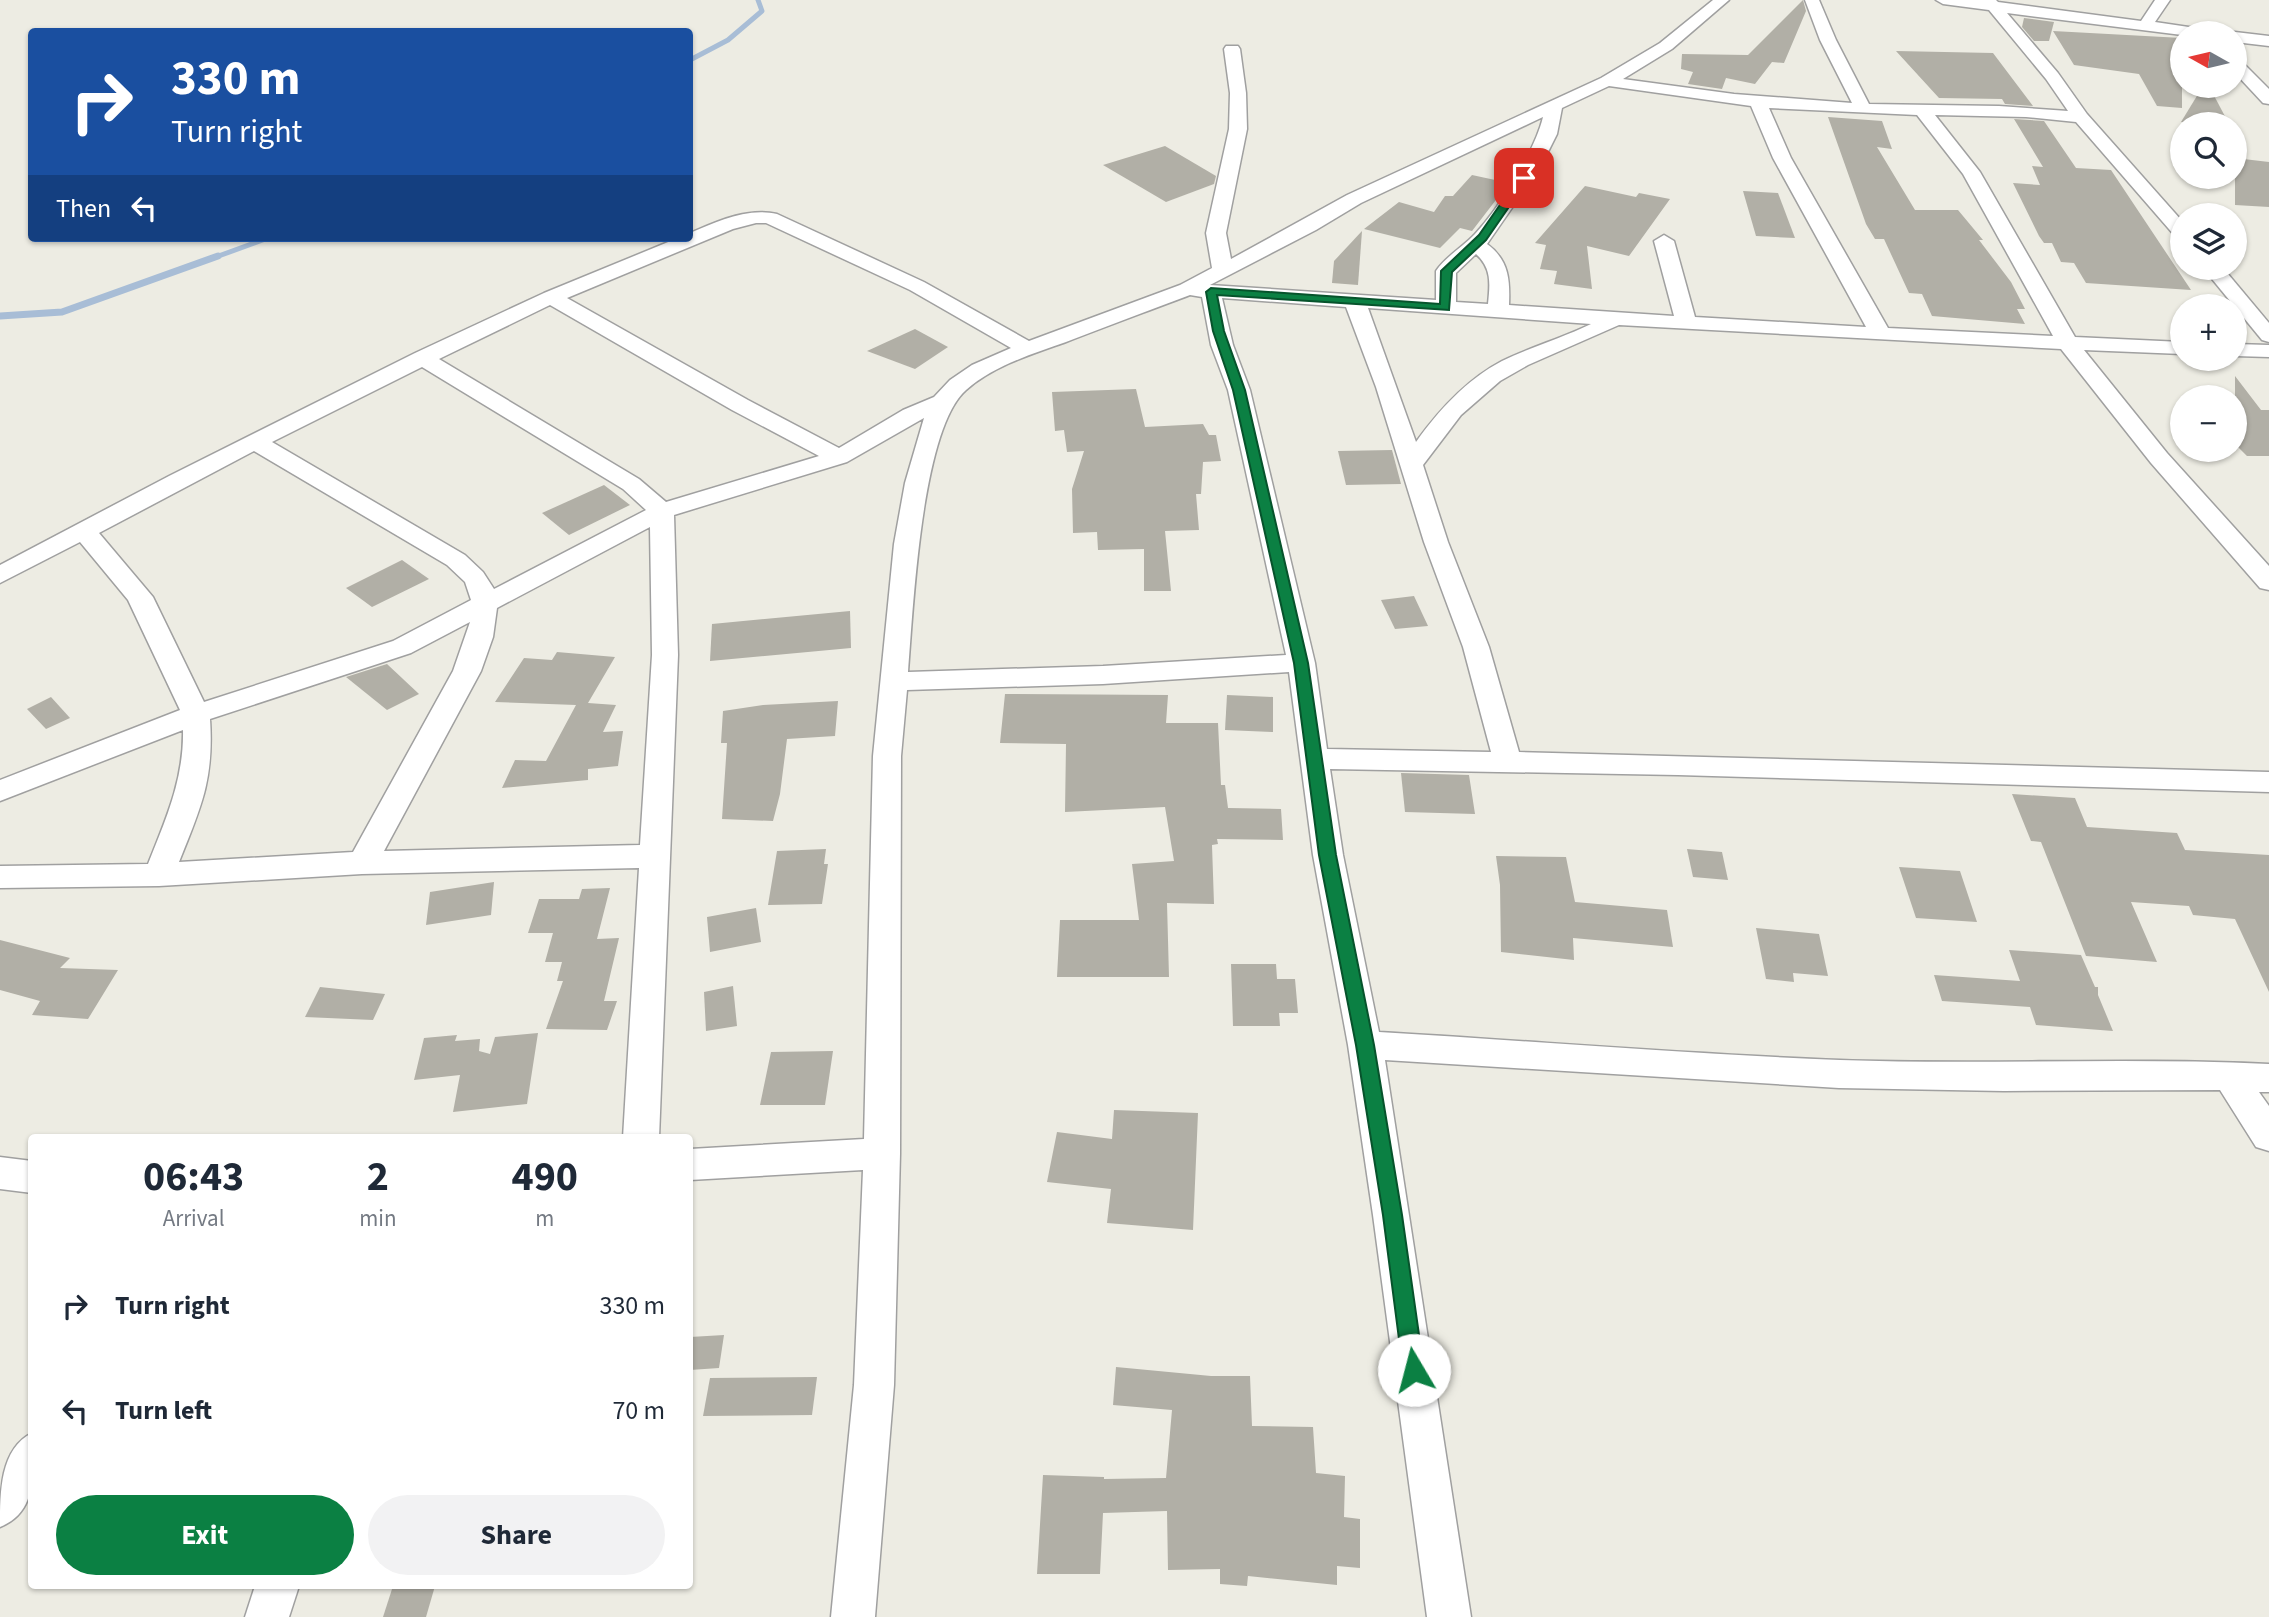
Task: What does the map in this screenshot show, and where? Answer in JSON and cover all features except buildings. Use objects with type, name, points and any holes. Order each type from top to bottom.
[{"type":"street","points":[[853,1617],[874,1385],[882,1154],[887,756],[908,531],[932,426],[942,402],[958,385],[980,370],[1027,349],[1207,284],[1366,194],[1607,81],[1666,46],[1723,0]]},
{"type":"street","points":[[1812,0],[1828,40],[1863,109]]},
{"type":"street","points":[[1943,0],[1990,3],[2170,29]]},
{"type":"street","points":[[2082,17],[2092,0]]},
{"type":"street","points":[[2145,26],[2163,0]]},
{"type":"street","points":[[1990,3],[2052,76],[2081,118],[2170,218]]},
{"type":"street","points":[[2247,38],[2269,41]]},
{"type":"street","points":[[1232,49],[1238,93],[1238,129],[1207,284],[1222,345],[1239,390],[1301,663],[1328,855],[1365,1045],[1392,1215],[1449,1617]]},
{"type":"street","points":[[2024,111],[2043,91],[2052,76]]},
{"type":"street","points":[[2247,76],[2269,99]]},
{"type":"street","points":[[1607,81],[1758,103],[1863,109],[2024,111],[2081,118]]},
{"type":"street","points":[[1758,103],[1777,149],[1881,335]]},
{"type":"street","points":[[1446,308],[1446,271],[1490,228],[1541,151],[1553,106]]},
{"type":"street","points":[[1922,110],[1971,172],[2068,344],[2159,458],[2269,582]]},
{"type":"street","points":[[693,239],[726,225],[763,216],[917,286],[1027,349]]},
{"type":"street","points":[[1664,241],[1686,323]]},
{"type":"street","points":[[0,575],[423,358],[551,298],[685,242]]},
{"type":"street","points":[[1475,244],[1489,253],[1496,262],[1500,276],[1498,311]]},
{"type":"street","points":[[2223,280],[2269,336]]},
{"type":"street","points":[[1207,284],[1355,302],[1881,335],[2170,348]]},
{"type":"street","points":[[551,298],[740,405],[839,457]]},
{"type":"street","points":[[1355,302],[1387,387],[1410,466],[1476,648],[1508,763]]},
{"type":"street","points":[[1410,466],[1438,427],[1458,405],[1504,368],[1579,340],[1616,319]]},
{"type":"street","points":[[2247,350],[2269,351]]},
{"type":"street","points":[[423,358],[631,484],[662,511],[665,655],[641,1134]]},
{"type":"street","points":[[0,791],[196,713],[402,647],[662,511],[839,457],[911,415],[942,402]]},
{"type":"street","points":[[255,442],[456,560],[477,581],[486,603],[476,651],[467,671],[362,863]]},
{"type":"street","points":[[84,531],[140,597],[196,713],[198,756],[191,795],[159,875]]},
{"type":"street","points":[[894,681],[1103,675],[1301,663]]},
{"type":"street","points":[[1313,759],[1678,765],[2269,782]]},
{"type":"street","points":[[0,877],[159,875],[362,863],[654,856]]},
{"type":"street","points":[[1365,1045],[1839,1074],[2004,1077],[2179,1074],[2269,1078]]},
{"type":"street","points":[[2231,1077],[2269,1136]]},
{"type":"street","points":[[693,1164],[882,1154]]},
{"type":"street","points":[[0,1174],[28,1177]]},
{"type":"street","points":[[0,1506],[28,1460]]},
{"type":"street","points":[[267,1617],[276,1589]]},
{"type":"waterway","points":[[693,58],[728,40],[762,11],[758,0]]},
{"type":"waterway","points":[[213,258],[257,242]]},
{"type":"waterway","points":[[0,316],[62,312],[218,256]]},
{"type":"route","points":[[1414,1370],[1365,1045],[1328,855],[1301,663],[1239,390],[1222,345],[1211,292],[1446,308],[1446,271],[1483,237],[1524,178]]}]
